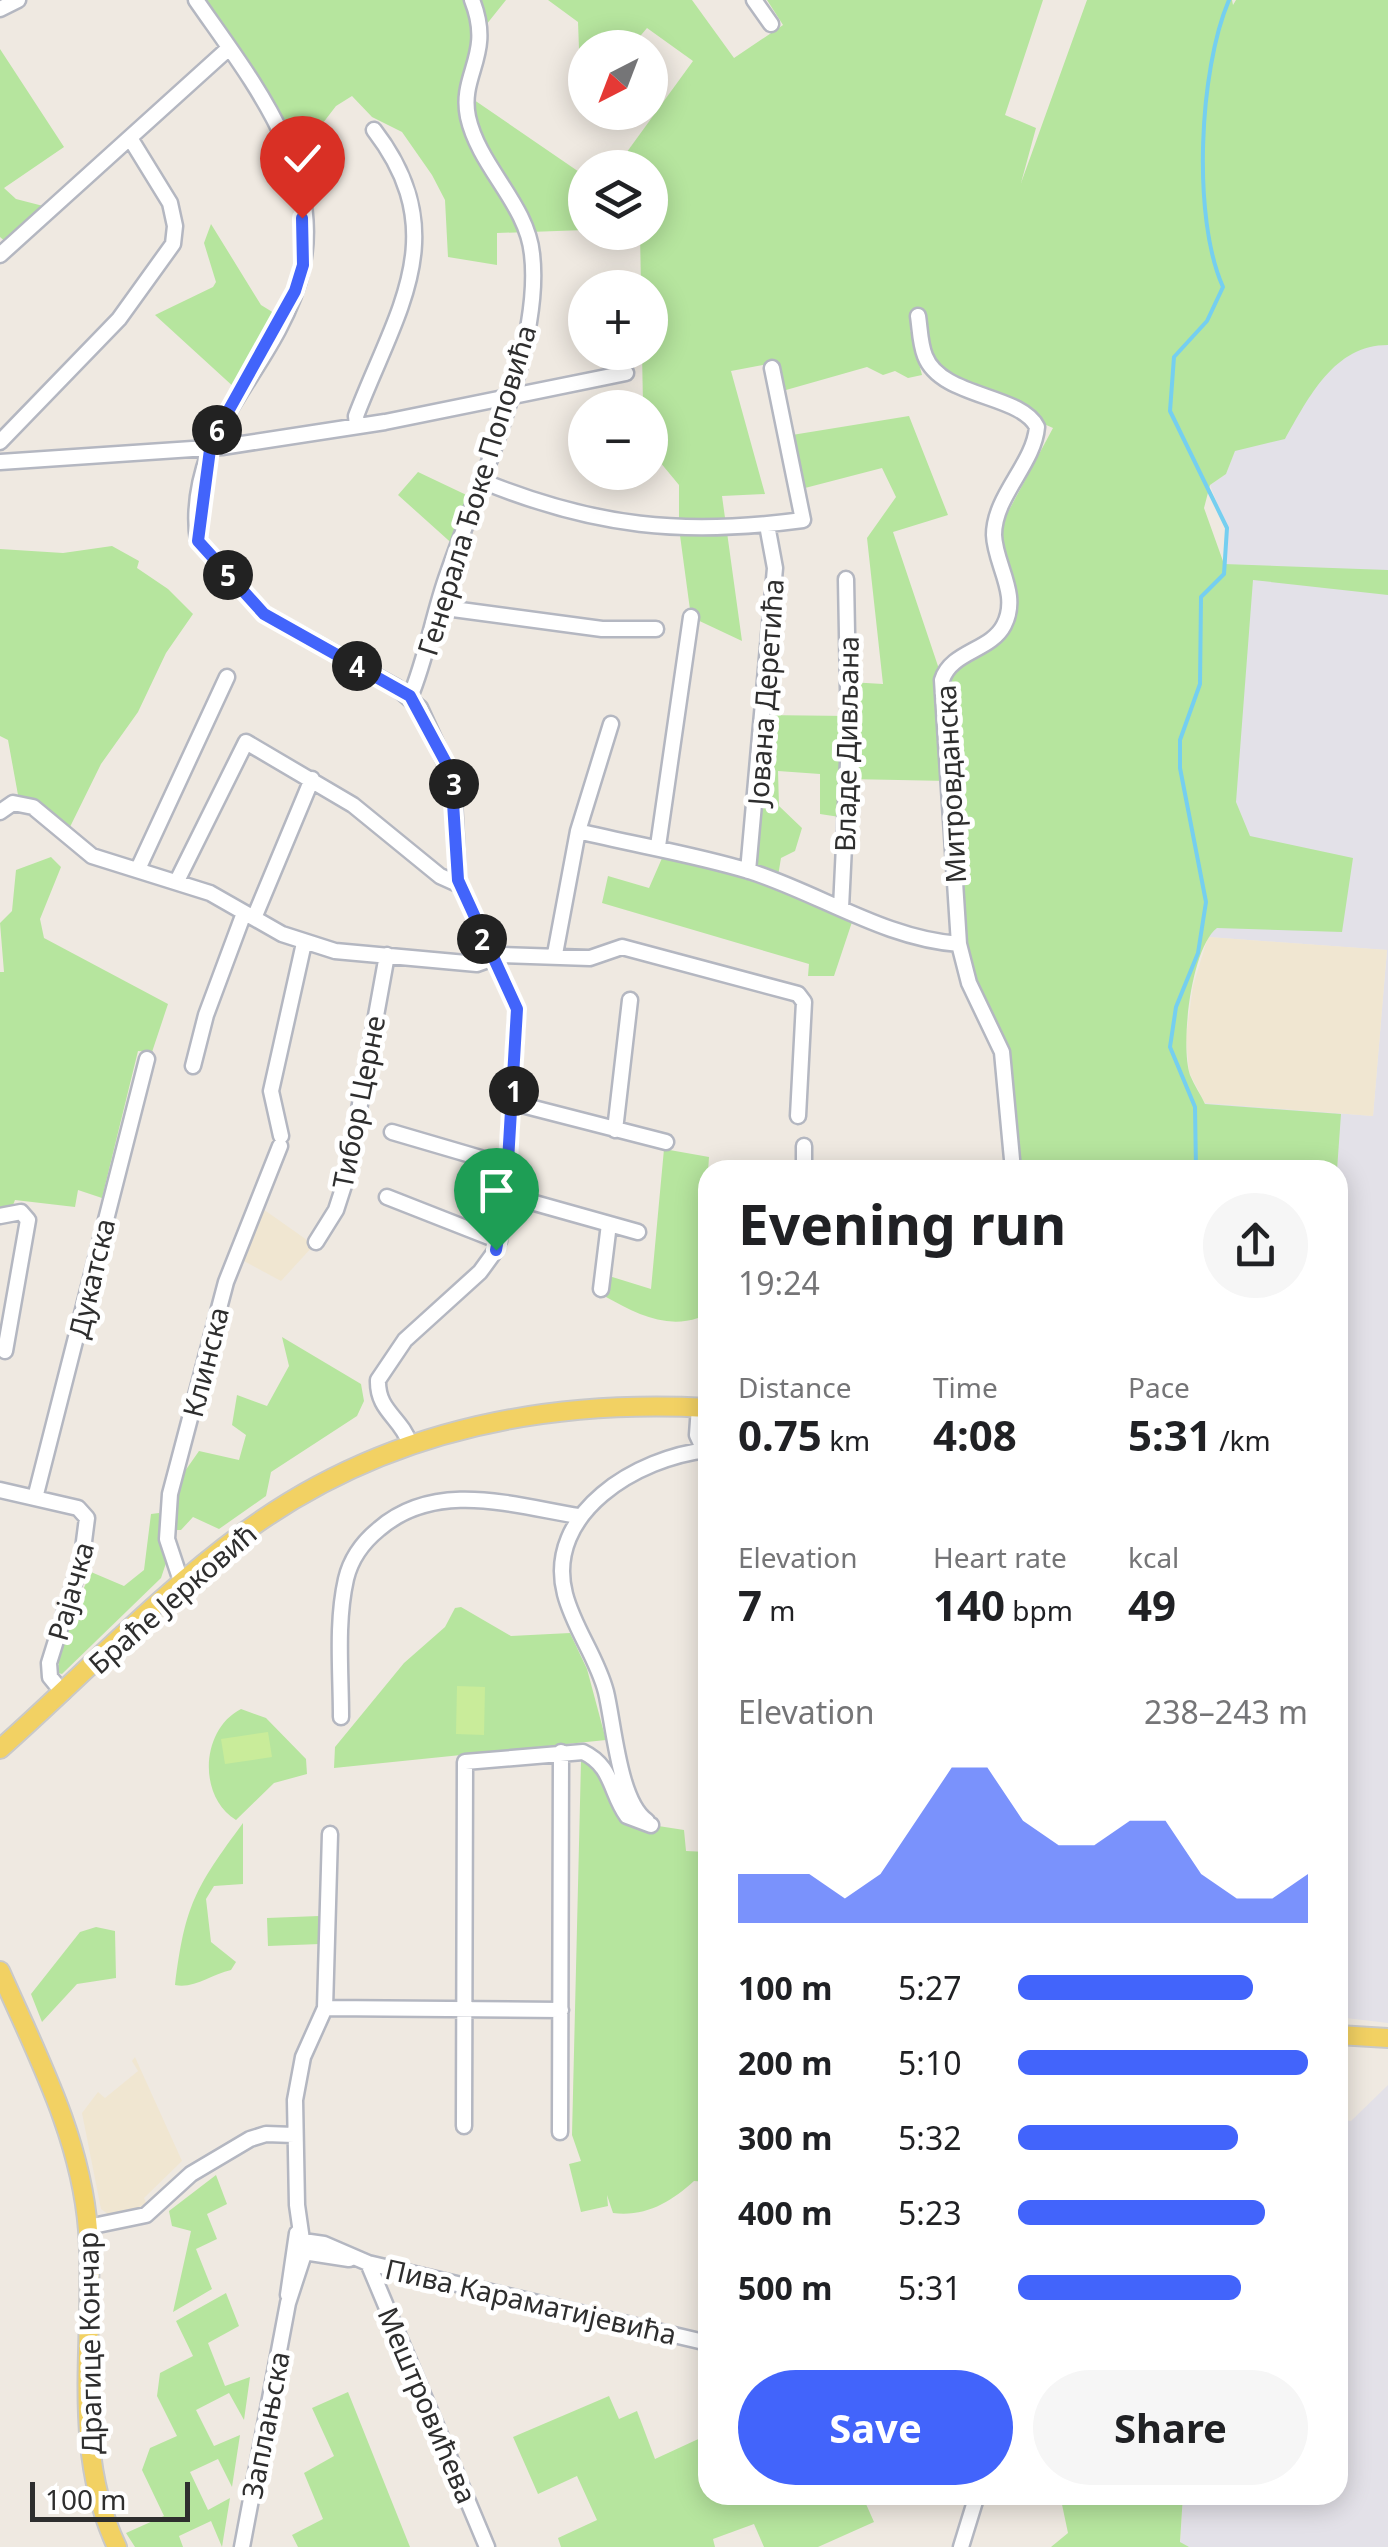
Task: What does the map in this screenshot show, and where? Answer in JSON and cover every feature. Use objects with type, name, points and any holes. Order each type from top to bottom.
[{"type":"main road","name":"Браће Јерковић","points":[[0,1749],[182,1584],[283,1507],[368,1460],[410,1444],[526,1413],[596,1406],[698,1408]]},
{"type":"main road","name":"Драгице Кончар","points":[[0,1971],[53,2088],[72,2147],[88,2227],[88,2442],[96,2485],[117,2547]]},
{"type":"main road","points":[[1348,2036],[1388,2038]]},
{"type":"street","points":[[0,9],[18,0]]},
{"type":"street","points":[[196,0],[270,109],[288,146],[301,202],[304,250],[300,277],[284,315],[208,449],[197,532],[203,551],[264,614],[410,696],[430,726],[453,780],[460,885],[517,1009],[514,1103],[500,1241],[487,1265],[418,1326],[380,1372],[380,1405],[403,1428],[410,1444]]},
{"type":"street","name":"Генерала Ђоке Поповића","points":[[410,696],[532,316],[532,253],[525,228],[490,171],[468,117],[467,98],[482,38],[472,0]]},
{"type":"street","points":[[754,0],[771,24]]},
{"type":"street","points":[[0,255],[229,48]]},
{"type":"street","points":[[357,426],[359,408],[399,317],[414,270],[404,176],[374,130]]},
{"type":"street","points":[[0,442],[119,319],[173,244],[175,226],[170,204],[130,138]]},
{"type":"street","name":"Митровданска","points":[[918,316],[924,353],[936,370],[956,385],[1028,416],[1037,427],[995,527],[1010,602],[1006,622],[997,636],[954,662],[943,675],[959,944],[969,982],[1002,1052],[1012,1160]]},
{"type":"street","points":[[482,481],[548,507],[627,522],[725,530],[803,520],[772,368]]},
{"type":"street","points":[[0,462],[208,449],[357,426],[626,373]]},
{"type":"street","name":"Јована Деретића","points":[[748,871],[774,584],[774,554],[767,525]]},
{"type":"street","name":"Владе Дивљана","points":[[841,908],[850,729],[846,579]]},
{"type":"street","points":[[438,607],[602,630],[656,629]]},
{"type":"street","points":[[658,846],[691,618]]},
{"type":"street","points":[[138,868],[227,677]]},
{"type":"street","points":[[555,954],[578,831],[611,724]]},
{"type":"street","points":[[178,881],[244,744],[254,744],[354,805],[440,876],[460,885]]},
{"type":"street","points":[[193,1066],[206,1014],[312,779]]},
{"type":"street","points":[[0,812],[18,803],[39,812],[85,852],[216,895],[304,943],[349,954],[477,964],[492,958],[555,954],[590,958],[622,948],[801,996],[798,1116]]},
{"type":"street","points":[[578,831],[658,846],[748,871],[914,937],[959,944]]},
{"type":"street","name":"Клинска","points":[[182,1584],[169,1550],[170,1494],[226,1282],[281,1141],[271,1091],[304,943]]},
{"type":"street","name":"Тибор Церне","points":[[316,1242],[336,1210],[347,1176],[386,955]]},
{"type":"street","points":[[615,1130],[630,1000]]},
{"type":"street","name":"Дукатска","points":[[35,1498],[148,1059]]},
{"type":"street","points":[[514,1103],[666,1142]]},
{"type":"street","points":[[392,1132],[508,1166]]},
{"type":"street","points":[[804,1146],[804,1160]]},
{"type":"street","points":[[506,1195],[638,1232]]},
{"type":"street","points":[[387,1197],[500,1241]]},
{"type":"street","points":[[0,1216],[21,1212],[28,1220],[5,1351]]},
{"type":"street","points":[[601,1289],[609,1224]]},
{"type":"street","points":[[464,2126],[465,1762],[561,1752],[592,1756],[612,1780],[626,1816],[651,1824],[640,1817],[629,1796],[602,1678],[564,1590],[562,1558],[578,1516],[614,1486],[698,1453]]},
{"type":"street","name":"Рајачка","points":[[0,1490],[78,1508],[88,1526],[49,1663],[50,1677],[63,1693]]},
{"type":"street","points":[[341,1717],[341,1607],[349,1568],[356,1552],[392,1518],[409,1508],[458,1498],[578,1516]]},
{"type":"street","points":[[560,2132],[561,1752]]},
{"type":"street","name":"Заплањска","points":[[242,2547],[299,2242],[294,2135],[303,2057],[324,2008],[330,1834]]},
{"type":"street","points":[[324,2008],[561,2010]]},
{"type":"street","points":[[88,2227],[146,2215],[184,2179],[258,2135],[294,2135]]},
{"type":"street","name":"Пива Караматијевића","points":[[299,2242],[361,2261],[698,2341]]},
{"type":"street","name":"Мештровићева","points":[[361,2261],[487,2547]]},
{"type":"street","points":[[961,2547],[974,2505]]},
{"type":"shaded area","points":[[1388,276],[1388,2023],[1348,2018],[1348,1160],[1199,1160],[1205,1103],[1373,1116],[1387,950],[1208,937],[1227,528],[1210,485],[1226,474],[1253,403]]},
{"type":"shaded area","points":[[1208,937],[1387,950],[1373,1116],[1205,1103],[1189,1072],[1186,1037],[1193,986]]},
{"type":"shaded area","points":[[263,1209],[314,1245],[281,1281],[242,1260]]},
{"type":"shaded area","points":[[135,2057],[182,2161],[144,2198],[148,2208],[115,2219],[101,2209],[82,2113],[98,2092],[105,2098],[138,2071],[132,2061]]},
{"type":"shaded area","points":[[1388,2085],[1388,2547],[1180,2547],[1182,2505],[1348,2505],[1348,2121]]},
{"type":"green space","points":[[196,0],[506,0],[482,30],[461,91],[568,164],[568,231],[497,233],[497,265],[448,257],[445,200],[432,175],[402,132],[372,117],[352,96],[336,106],[293,162]]},
{"type":"green space","points":[[548,0],[692,0],[734,58],[783,25],[767,0],[1043,0],[1005,115],[1036,128],[1021,183],[1087,0],[1232,0],[1233,5],[1236,0],[1388,0],[1388,345],[1369,347],[1338,364],[1314,391],[1285,439],[1235,451],[1226,474],[1210,485],[1204,508],[1224,564],[1388,570],[1388,595],[1253,580],[1236,802],[1250,836],[1353,858],[1342,932],[1217,928],[1200,955],[1187,1021],[1190,1075],[1205,1104],[1341,1114],[1338,1160],[1011,1160],[1007,1076],[969,983],[949,781],[848,779],[846,818],[820,814],[820,774],[778,771],[779,806],[802,828],[795,851],[781,858],[777,882],[855,913],[834,976],[808,976],[809,964],[602,903],[608,876],[649,888],[666,849],[748,871],[762,715],[849,716],[849,682],[883,684],[867,538],[896,497],[882,468],[805,488],[792,435],[909,416],[948,515],[893,532],[942,678],[1006,622],[1001,525],[1053,428],[956,385],[936,370],[910,329],[922,375],[908,378],[895,371],[883,375],[867,367],[786,390],[778,362],[731,371],[765,494],[722,496],[742,641],[691,617],[679,528],[679,485],[668,472],[668,390],[643,390],[642,370],[668,370],[668,270],[641,270],[640,250],[668,250],[668,150],[628,150],[643,130],[668,130],[668,95],[693,61],[668,43],[668,30],[578,30],[578,22]]},
{"type":"green space","points":[[0,49],[64,147],[4,188],[16,199],[47,207],[7,243],[0,237]]},
{"type":"green space","points":[[211,224],[261,305],[274,313],[236,389],[155,315],[213,287],[216,282],[204,243]]},
{"type":"green space","points":[[418,472],[477,500],[457,548],[398,495]]},
{"type":"green space","points":[[112,546],[139,561],[137,568],[168,589],[193,614],[166,653],[138,712],[101,764],[68,831],[18,795],[8,740],[0,736],[0,549],[63,553]]},
{"type":"green space","points":[[51,857],[61,867],[40,919],[44,938],[168,1004],[152,1052],[138,1051],[102,1198],[78,1190],[75,1207],[15,1200],[11,1210],[0,1213],[0,972],[4,972],[0,923],[12,911],[16,870]]},
{"type":"green space","points":[[664,1149],[709,1157],[698,1160],[698,1318],[674,1322],[650,1318],[606,1297],[609,1276],[651,1289]]},
{"type":"green space","points":[[282,1337],[361,1384],[364,1401],[357,1416],[271,1472],[266,1496],[219,1529],[193,1517],[181,1530],[172,1530],[178,1481],[199,1451],[239,1460],[246,1435],[232,1425],[237,1395],[267,1406],[289,1366]]},
{"type":"green space","points":[[159,1513],[167,1560],[161,1578],[62,1674],[58,1673],[60,1642],[91,1572],[124,1586],[144,1570],[151,1514]]},
{"type":"green space","points":[[461,1607],[511,1636],[570,1633],[587,1669],[606,1740],[334,1768],[335,1747],[404,1663],[445,1627],[455,1608]]},
{"type":"green space","points":[[457,1686],[485,1687],[484,1735],[456,1734]]},
{"type":"green space","points":[[241,1709],[266,1718],[306,1759],[307,1774],[274,1783],[236,1820],[215,1796],[209,1764],[218,1732]]},
{"type":"green space","points":[[268,1732],[272,1757],[225,1764],[221,1739]]},
{"type":"green space","points":[[581,1761],[592,1762],[639,1823],[684,1830],[686,1851],[698,1852],[698,2181],[667,2201],[636,2213],[613,2213],[607,2195],[608,2206],[581,2212],[569,2164],[581,2161],[572,2135]]},
{"type":"green space","points":[[243,1823],[243,1884],[214,1886],[206,1899],[211,1942],[236,1962],[231,1970],[196,1983],[175,1985],[183,1935],[195,1898]]},
{"type":"green space","points":[[319,1916],[320,1944],[268,1946],[267,1918]]},
{"type":"green space","points":[[96,1927],[115,1931],[116,1978],[77,1984],[42,2022],[31,1994],[80,1932]]},
{"type":"green space","points":[[216,2175],[227,2204],[207,2214],[217,2239],[196,2249],[212,2289],[173,2312],[191,2231],[172,2226],[169,2211]]},
{"type":"green space","points":[[226,2293],[239,2326],[208,2343],[225,2386],[250,2377],[244,2420],[229,2393],[196,2410],[214,2446],[240,2435],[232,2487],[218,2459],[190,2472],[208,2510],[230,2498],[222,2547],[211,2521],[179,2536],[183,2547],[135,2547],[126,2533],[164,2516],[142,2470],[150,2448],[177,2436],[157,2396],[160,2373],[193,2356],[176,2321]]},
{"type":"green space","points":[[348,2392],[410,2547],[298,2547],[292,2535],[323,2519],[304,2473],[334,2456],[312,2408]]},
{"type":"green space","points":[[609,2396],[619,2419],[637,2411],[655,2459],[698,2439],[698,2505],[866,2505],[874,2522],[818,2547],[764,2547],[754,2524],[713,2539],[715,2547],[561,2547],[558,2538],[597,2520],[577,2476],[538,2494],[513,2437]]},
{"type":"green space","points":[[1062,2505],[1182,2505],[1180,2542],[1189,2547],[1051,2547],[1068,2533]]},
{"type":"waterway","points":[[1196,1160],[1195,1107],[1170,1047],[1176,1007],[1198,953],[1206,902],[1180,768],[1180,740],[1200,684],[1201,597],[1224,574],[1227,528],[1170,411],[1174,357],[1207,321],[1223,287],[1207,223],[1203,144],[1211,65],[1229,0]]},
{"type":"route","points":[[302,218],[303,265],[295,291],[208,449],[197,536],[203,551],[264,614],[410,696],[420,708],[451,772],[456,800],[458,880],[517,1009],[506,1195],[496,1250]]}]
